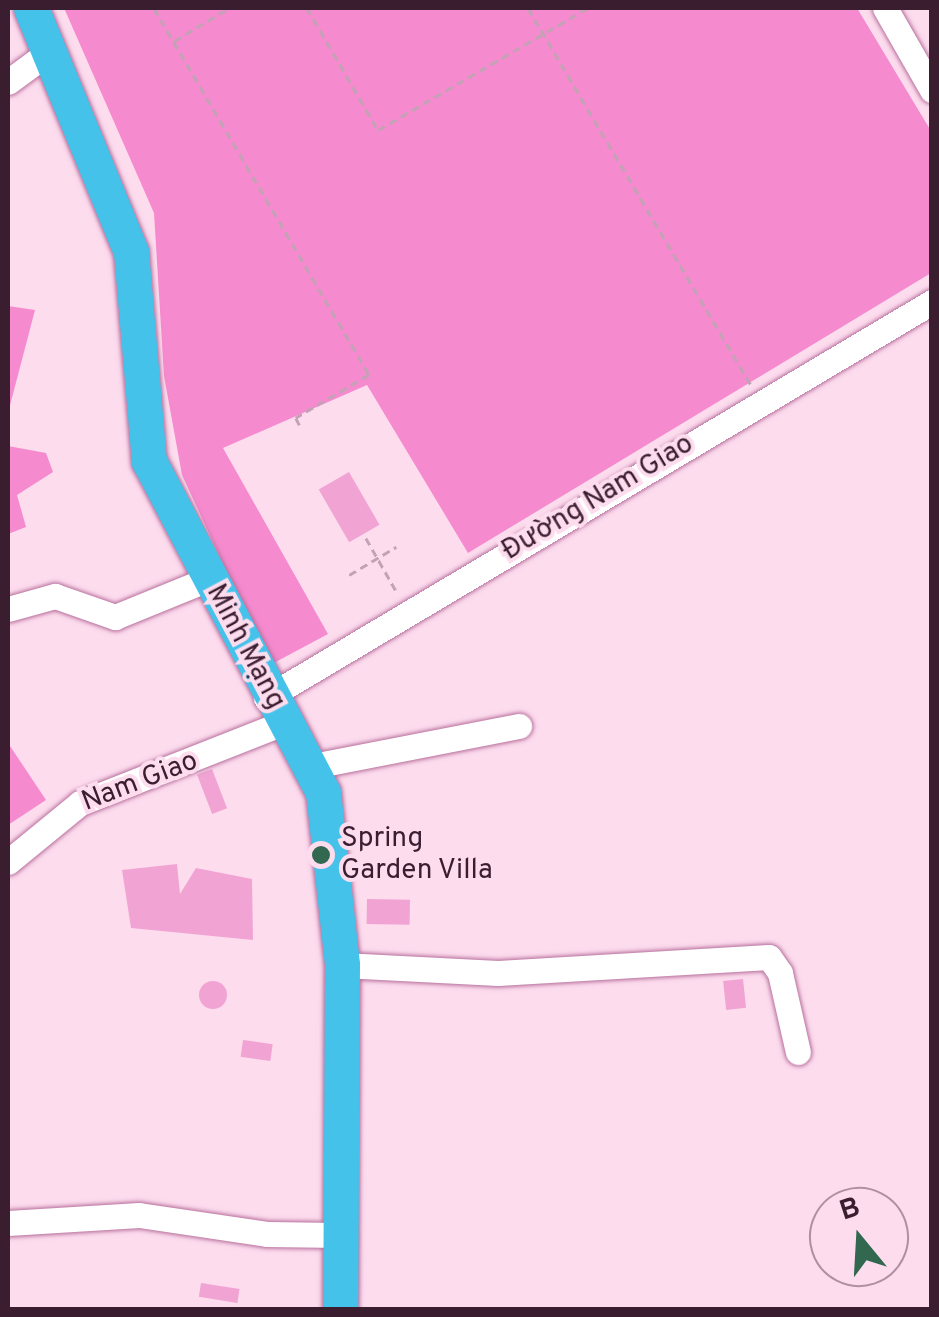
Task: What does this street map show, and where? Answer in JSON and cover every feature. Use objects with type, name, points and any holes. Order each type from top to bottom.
[{"type":"highway","name":"Minh Mạng","points":[[32,8],[132,252],[148,461],[276,710],[312,766],[331,833],[342,965],[340,1310]]},
{"type":"street","points":[[885,8],[932,90]]},
{"type":"street","points":[[8,82],[50,51]]},
{"type":"street","name":"Đường Nam Giao","points":[[276,710],[408,612],[932,302]]},
{"type":"street","points":[[8,609],[55,596],[115,617],[208,579]]},
{"type":"street","name":"Nam Giao","points":[[8,862],[80,803],[276,710]]},
{"type":"street","points":[[312,766],[519,726]]},
{"type":"street","points":[[342,965],[514,973],[768,957],[778,965],[798,1052]]},
{"type":"street","points":[[8,1223],[139,1216],[266,1234],[340,1234]]},
{"type":"path","points":[[154,8],[369,375],[296,418],[300,426]]},
{"type":"path","points":[[173,42],[229,8]]},
{"type":"path","points":[[306,8],[378,130],[588,8]]},
{"type":"path","points":[[528,8],[760,401]]},
{"type":"path","points":[[366,538],[408,612]]},
{"type":"path","points":[[349,574],[396,547]]},
{"type":"shaded area","points":[[64,8],[857,8],[931,131],[931,273],[468,553],[367,385],[223,448],[328,634],[270,665],[182,475],[164,376],[154,213]]},
{"type":"shaded area","points":[[8,306],[35,310],[8,413]]},
{"type":"shaded area","points":[[8,446],[46,453],[53,472],[17,495],[26,527],[8,534]]},
{"type":"shaded area","points":[[8,743],[46,800],[8,825]]},
{"type":"building","points":[[349,472],[380,525],[349,542],[319,490]]},
{"type":"building","points":[[212,769],[227,808],[212,814],[197,775]]},
{"type":"building","points":[[177,864],[180,894],[196,868],[252,879],[253,940],[131,928],[122,870]]},
{"type":"building","points":[[367,899],[410,900],[410,925],[367,924]]},
{"type":"building","points":[[743,979],[746,1008],[726,1010],[723,981]]},
{"type":"building","points":[[213,981],[223,985],[227,995],[223,1005],[213,1009],[203,1005],[199,995],[203,985]]},
{"type":"building","points":[[243,1040],[273,1044],[270,1061],[241,1057]]},
{"type":"building","points":[[201,1283],[240,1289],[237,1303],[199,1297]]},
{"type":"place","name":"Spring Garden Villa","points":[[321,855]]}]
